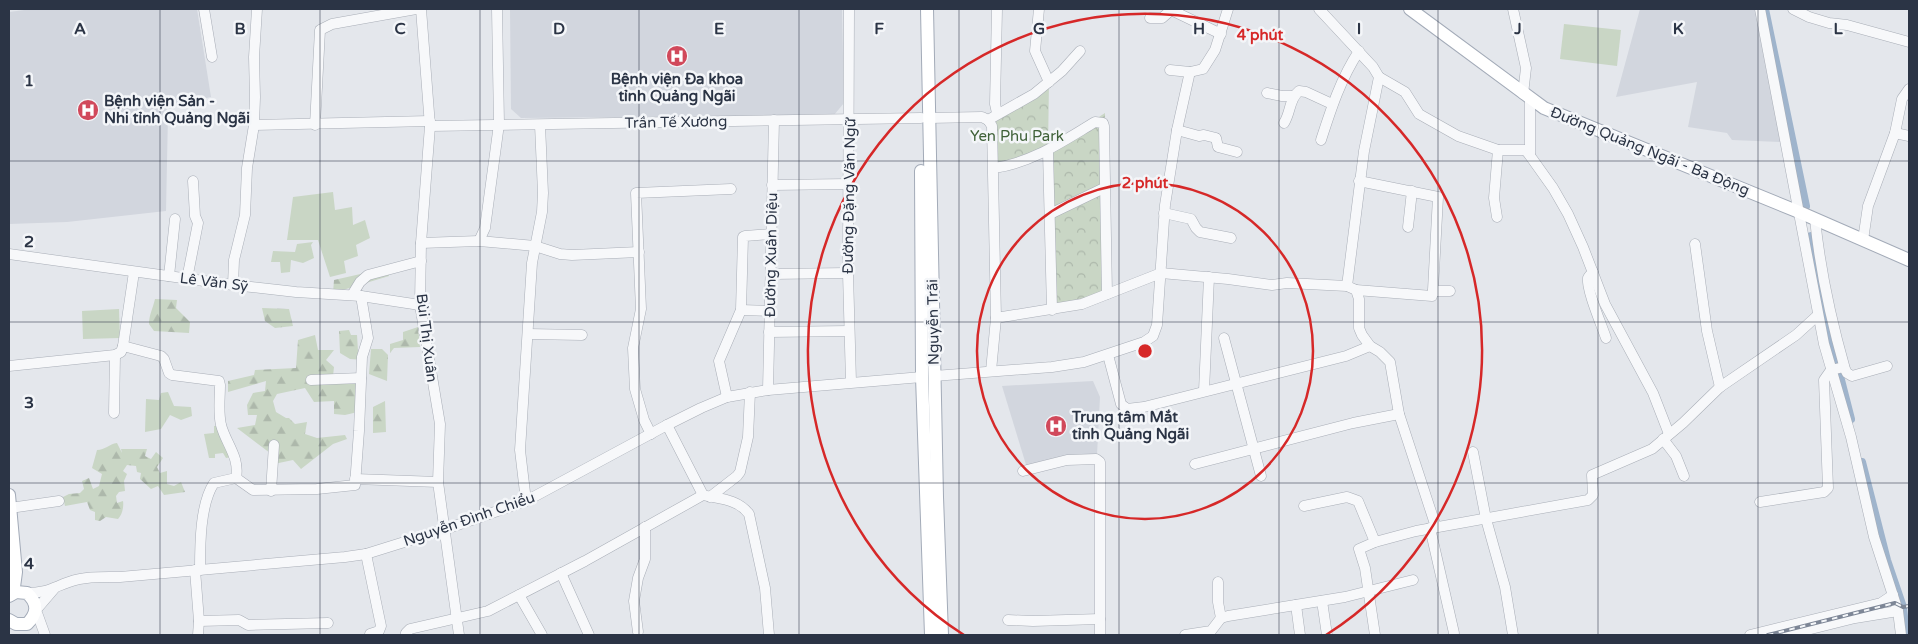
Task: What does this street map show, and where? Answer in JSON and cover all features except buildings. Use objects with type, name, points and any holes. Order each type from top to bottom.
[{"type":"main road","name":"Nguyễn Trãi","points":[[919,9],[924,118],[928,377],[935,603],[931,635]]},
{"type":"main road","name":"Nguyễn Trãi","points":[[924,118],[927,9]]},
{"type":"main road","name":"Đường Quảng Ngãi - Ba Động","points":[[1410,9],[1526,97],[1544,108],[1799,212],[1909,260]]},
{"type":"main road","points":[[9,495],[16,572],[14,587],[9,596]]},
{"type":"main road","points":[[9,622],[16,624],[24,630],[36,610],[34,601],[16,572]]},
{"type":"main road","points":[[9,596],[16,592],[28,593]]},
{"type":"main road","name":"Nguyễn Trãi","points":[[935,603],[942,635]]},
{"type":"main road","points":[[9,622],[13,635]]},
{"type":"street","points":[[204,9],[212,57]]},
{"type":"street","points":[[233,285],[234,260],[245,215],[246,168],[254,125],[254,57],[257,9]]},
{"type":"street","points":[[315,125],[320,30],[332,24],[416,9]]},
{"type":"street","name":"Bùi Thị Xuân","points":[[421,9],[430,123],[421,242],[420,305],[440,424],[438,482],[446,529],[459,635]]},
{"type":"street","points":[[479,241],[485,228],[499,124],[497,9]]},
{"type":"street","name":"Đường Đặng Văn Ngữ","points":[[849,9],[848,273],[851,382]]},
{"type":"street","points":[[997,9],[995,104],[998,113]]},
{"type":"street","points":[[1040,9],[1035,51],[1050,82]]},
{"type":"street","points":[[1170,70],[1190,72],[1203,69],[1215,50],[1228,9]]},
{"type":"street","points":[[1319,9],[1359,51],[1379,77],[1405,92],[1419,114],[1458,136],[1498,150],[1525,150],[1530,155],[1554,188],[1568,214],[1605,304],[1654,393],[1666,437],[1684,476]]},
{"type":"street","points":[[1514,9],[1526,68],[1530,155]]},
{"type":"street","points":[[1760,9],[1818,315],[1838,368],[1852,376],[1887,366]]},
{"type":"street","points":[[1793,9],[1809,17],[1829,23],[1847,25],[1909,42]]},
{"type":"street","points":[[1150,18],[1162,18],[1170,10],[1221,34]]},
{"type":"street","points":[[991,371],[996,318],[994,168],[992,126],[988,120],[1024,100],[1050,82],[1080,51]]},
{"type":"street","points":[[1321,140],[1332,104],[1350,64],[1359,51]]},
{"type":"street","points":[[1161,274],[1164,213],[1176,130],[1190,72]]},
{"type":"street","points":[[1379,77],[1359,181],[1352,288],[1359,299],[1359,328],[1362,336],[1370,346],[1380,352],[1390,362],[1399,414],[1433,528],[1454,633]]},
{"type":"street","points":[[1863,240],[1868,206],[1894,133],[1902,99],[1909,89]]},
{"type":"street","points":[[1284,123],[1296,92],[1302,90],[1332,104]]},
{"type":"street","points":[[1267,93],[1294,96]]},
{"type":"street","name":"Trần Tế Xương","points":[[254,125],[430,123],[540,125],[982,117],[988,120]]},
{"type":"street","name":"Đường Xuân Diệu","points":[[768,390],[774,120]]},
{"type":"street","points":[[994,168],[1020,162],[1048,151],[1094,122],[1103,123],[1107,294]]},
{"type":"street","points":[[526,502],[520,450],[530,279],[543,192],[539,138],[540,125]]},
{"type":"street","points":[[1176,130],[1216,138],[1218,147],[1237,152]]},
{"type":"street","points":[[1894,133],[1909,136]]},
{"type":"street","points":[[1497,217],[1494,198],[1498,150]]},
{"type":"street","points":[[1048,151],[1052,310]]},
{"type":"street","points":[[187,279],[198,223],[195,216],[193,181]]},
{"type":"street","points":[[996,318],[1082,304],[1161,274],[1272,285],[1287,283],[1432,296],[1434,291],[1438,198],[1436,196],[1359,181]]},
{"type":"street","points":[[772,185],[849,184]]},
{"type":"street","points":[[1050,214],[1104,188]]},
{"type":"street","points":[[651,434],[644,420],[635,389],[633,348],[640,309],[636,193],[730,189]]},
{"type":"street","points":[[1408,227],[1412,191]]},
{"type":"street","points":[[1164,213],[1191,219],[1200,232],[1232,238]]},
{"type":"street","points":[[1815,219],[1817,241],[1851,437],[1874,537],[1898,611],[1901,635]]},
{"type":"street","points":[[169,276],[176,220]]},
{"type":"street","points":[[727,397],[719,362],[741,310],[743,237],[771,234]]},
{"type":"street","points":[[421,242],[479,241],[535,246],[566,255],[639,252]]},
{"type":"street","points":[[1695,244],[1707,331],[1720,387]]},
{"type":"street","name":"Lê Văn Sỹ","points":[[9,254],[233,285],[356,296],[420,305]]},
{"type":"street","points":[[198,635],[197,570],[202,524],[209,493],[214,483],[236,478],[253,490],[271,491],[354,485],[362,357],[368,333],[356,296],[360,282],[368,275],[421,261]]},
{"type":"street","points":[[9,366],[115,355],[121,352],[134,272]]},
{"type":"street","points":[[1593,272],[1588,278],[1588,282],[1606,338]]},
{"type":"street","points":[[770,274],[848,273]]},
{"type":"street","name":"Nguyễn Đình Chiểu","points":[[28,593],[42,593],[69,581],[94,576],[120,577],[345,558],[366,554],[526,502],[667,425],[727,397],[768,390],[1052,367],[1084,362],[1144,342],[1153,336],[1157,324],[1161,274]]},
{"type":"street","points":[[1204,391],[1209,278]]},
{"type":"street","points":[[1434,291],[1450,291]]},
{"type":"street","points":[[741,310],[770,311]]},
{"type":"street","points":[[1375,635],[1359,549],[1375,542],[1433,528],[1588,500],[1593,495],[1590,479],[1592,475],[1652,449],[1683,423],[1720,387],[1796,335],[1818,315]]},
{"type":"street","points":[[769,332],[849,331]]},
{"type":"street","points":[[528,334],[582,335]]},
{"type":"street","points":[[1224,338],[1262,476]]},
{"type":"street","points":[[123,346],[161,356],[164,359],[168,373],[219,381],[220,422],[235,456],[236,478]]},
{"type":"street","points":[[1108,355],[1118,396],[1121,404],[1127,409],[1144,407],[1346,356],[1370,346]]},
{"type":"street","points":[[114,413],[115,355]]},
{"type":"street","points":[[1760,502],[1824,492],[1828,488],[1824,380],[1838,368]]},
{"type":"street","points":[[311,380],[361,378]]},
{"type":"street","points":[[407,635],[406,633],[410,628],[488,611],[707,496],[737,476],[740,472],[748,436],[750,392]]},
{"type":"street","points":[[1195,464],[1353,423],[1399,414]]},
{"type":"street","points":[[667,425],[707,496],[734,502],[743,506],[749,514],[765,588],[768,635]]},
{"type":"street","points":[[271,491],[274,445]]},
{"type":"street","points":[[1473,452],[1486,519],[1505,587],[1513,635]]},
{"type":"street","points":[[1023,471],[1067,460],[1098,459],[1100,464],[1100,635]]},
{"type":"street","points":[[355,480],[438,482]]},
{"type":"street","points":[[1304,506],[1347,497],[1358,501],[1375,542]]},
{"type":"street","points":[[10,508],[59,501]]},
{"type":"street","points":[[638,632],[634,601],[638,578],[645,559],[645,527]]},
{"type":"street","points":[[366,554],[381,626],[380,631],[370,634]]},
{"type":"street","points":[[561,573],[588,635]]},
{"type":"street","points":[[1185,635],[1211,632],[1219,621],[1296,604],[1322,601],[1413,580]]},
{"type":"street","points":[[1218,582],[1221,635]]},
{"type":"street","points":[[45,635],[36,610],[55,588]]},
{"type":"street","points":[[519,595],[542,635]]},
{"type":"street","points":[[1750,635],[1881,603],[1892,595]]},
{"type":"street","points":[[1322,601],[1327,635]]},
{"type":"street","points":[[1296,604],[1300,635]]},
{"type":"street","points":[[1787,635],[1856,618],[1898,611]]},
{"type":"street","points":[[1008,620],[1033,622],[1100,619]]},
{"type":"street","points":[[199,621],[239,620],[248,625],[328,623]]},
{"type":"street","points":[[24,630],[42,635]]},
{"type":"shaded area","name":"Bệnh viện Sản - Nhi tỉnh Quảng Ngãi","points":[[32,9],[197,9],[211,97],[166,107],[168,114],[166,211],[67,222],[9,224],[9,12]]},
{"type":"shaded area","name":"Bệnh viện Đa khoa tỉnh Quảng Ngãi","points":[[510,9],[842,9],[844,103],[834,115],[521,118],[511,109]]},
{"type":"shaded area","points":[[1640,9],[1755,9],[1783,142],[1732,140],[1727,133],[1688,127],[1697,82],[1616,97]]},
{"type":"shaded area","name":"Trung tâm Mắt tỉnh Quảng Ngãi","points":[[1093,381],[1100,397],[1097,455],[1027,468],[1002,386]]},
{"type":"green space","points":[[1564,24],[1621,30],[1617,66],[1560,59]]},
{"type":"green space","name":"Yen Phu Park","points":[[1049,82],[1048,150],[1105,113],[1107,294],[1096,304],[1075,309],[1052,310],[1048,152],[994,168],[988,120]]},
{"type":"green space","points":[[333,192],[335,210],[352,207],[353,225],[365,220],[370,238],[356,245],[358,256],[344,261],[346,273],[330,277],[318,240],[287,240],[293,197]]},
{"type":"green space","points":[[313,242],[311,245],[314,258],[303,263],[291,260],[290,272],[281,273],[280,262],[271,262],[273,251],[295,252],[297,244]]},
{"type":"green space","points":[[387,268],[389,276],[333,293],[334,280]]},
{"type":"green space","points":[[155,299],[177,300],[176,308],[190,322],[189,333],[154,331],[149,324]]},
{"type":"green space","points":[[262,308],[289,309],[293,326],[275,328],[265,321]]},
{"type":"green space","points":[[119,309],[120,338],[83,339],[82,311]]},
{"type":"green space","points":[[418,327],[420,347],[394,348],[390,353],[390,344],[403,340],[403,332]]},
{"type":"green space","points":[[349,330],[351,335],[357,335],[358,351],[365,351],[363,360],[350,359],[340,353],[339,331]]},
{"type":"green space","points":[[315,335],[318,350],[334,350],[326,360],[334,367],[333,376],[351,384],[361,383],[362,411],[345,415],[334,414],[334,401],[314,402],[305,388],[277,394],[273,401],[276,412],[289,418],[295,424],[307,422],[305,434],[317,438],[345,435],[347,439],[333,444],[301,469],[293,460],[274,464],[270,453],[237,428],[255,425],[257,415],[248,415],[247,405],[253,393],[265,391],[266,381],[228,392],[228,381],[254,375],[255,370],[296,368],[298,340]]},
{"type":"green space","points":[[371,349],[382,349],[388,355],[387,381],[369,374]]},
{"type":"green space","points":[[168,392],[174,406],[191,407],[192,416],[181,420],[170,415],[161,429],[145,432],[146,399],[159,400],[161,393]]},
{"type":"green space","points":[[385,401],[386,432],[373,433],[373,407]]},
{"type":"green space","points":[[214,426],[222,426],[236,456],[226,458],[223,453],[215,454],[215,458],[209,458],[204,434],[214,433]]},
{"type":"green space","points":[[117,443],[122,453],[121,449],[147,449],[145,456],[151,459],[156,452],[163,458],[157,467],[160,473],[167,471],[167,484],[174,486],[181,482],[185,492],[164,495],[158,486],[151,489],[140,479],[141,473],[137,472],[136,466],[127,465],[123,471],[127,474],[124,481],[125,491],[119,492],[116,496],[117,503],[123,501],[122,513],[118,519],[106,517],[100,521],[95,520],[95,512],[90,510],[87,502],[65,506],[63,497],[69,494],[80,493],[84,489],[82,481],[89,478],[93,489],[99,486],[102,474],[92,468],[97,450]]},
{"type":"waterway","points":[[1765,9],[1806,206]]},
{"type":"waterway","points":[[1811,236],[1816,282],[1851,419]]},
{"type":"waterway","points":[[1862,462],[1887,560],[1903,607],[1906,635]]},
{"type":"railway","points":[[1768,635],[1895,603],[1903,607],[1909,606]]},
{"type":"place","name":"Bệnh viện Đa khoa tỉnh Quảng Ngãi","points":[[677,56]]},
{"type":"place","name":"Bệnh viện Sản - Nhi tỉnh Quảng Ngãi","points":[[88,110]]},
{"type":"place","name":"Trung tâm Mắt tỉnh Quảng Ngãi","points":[[1056,426]]}]
